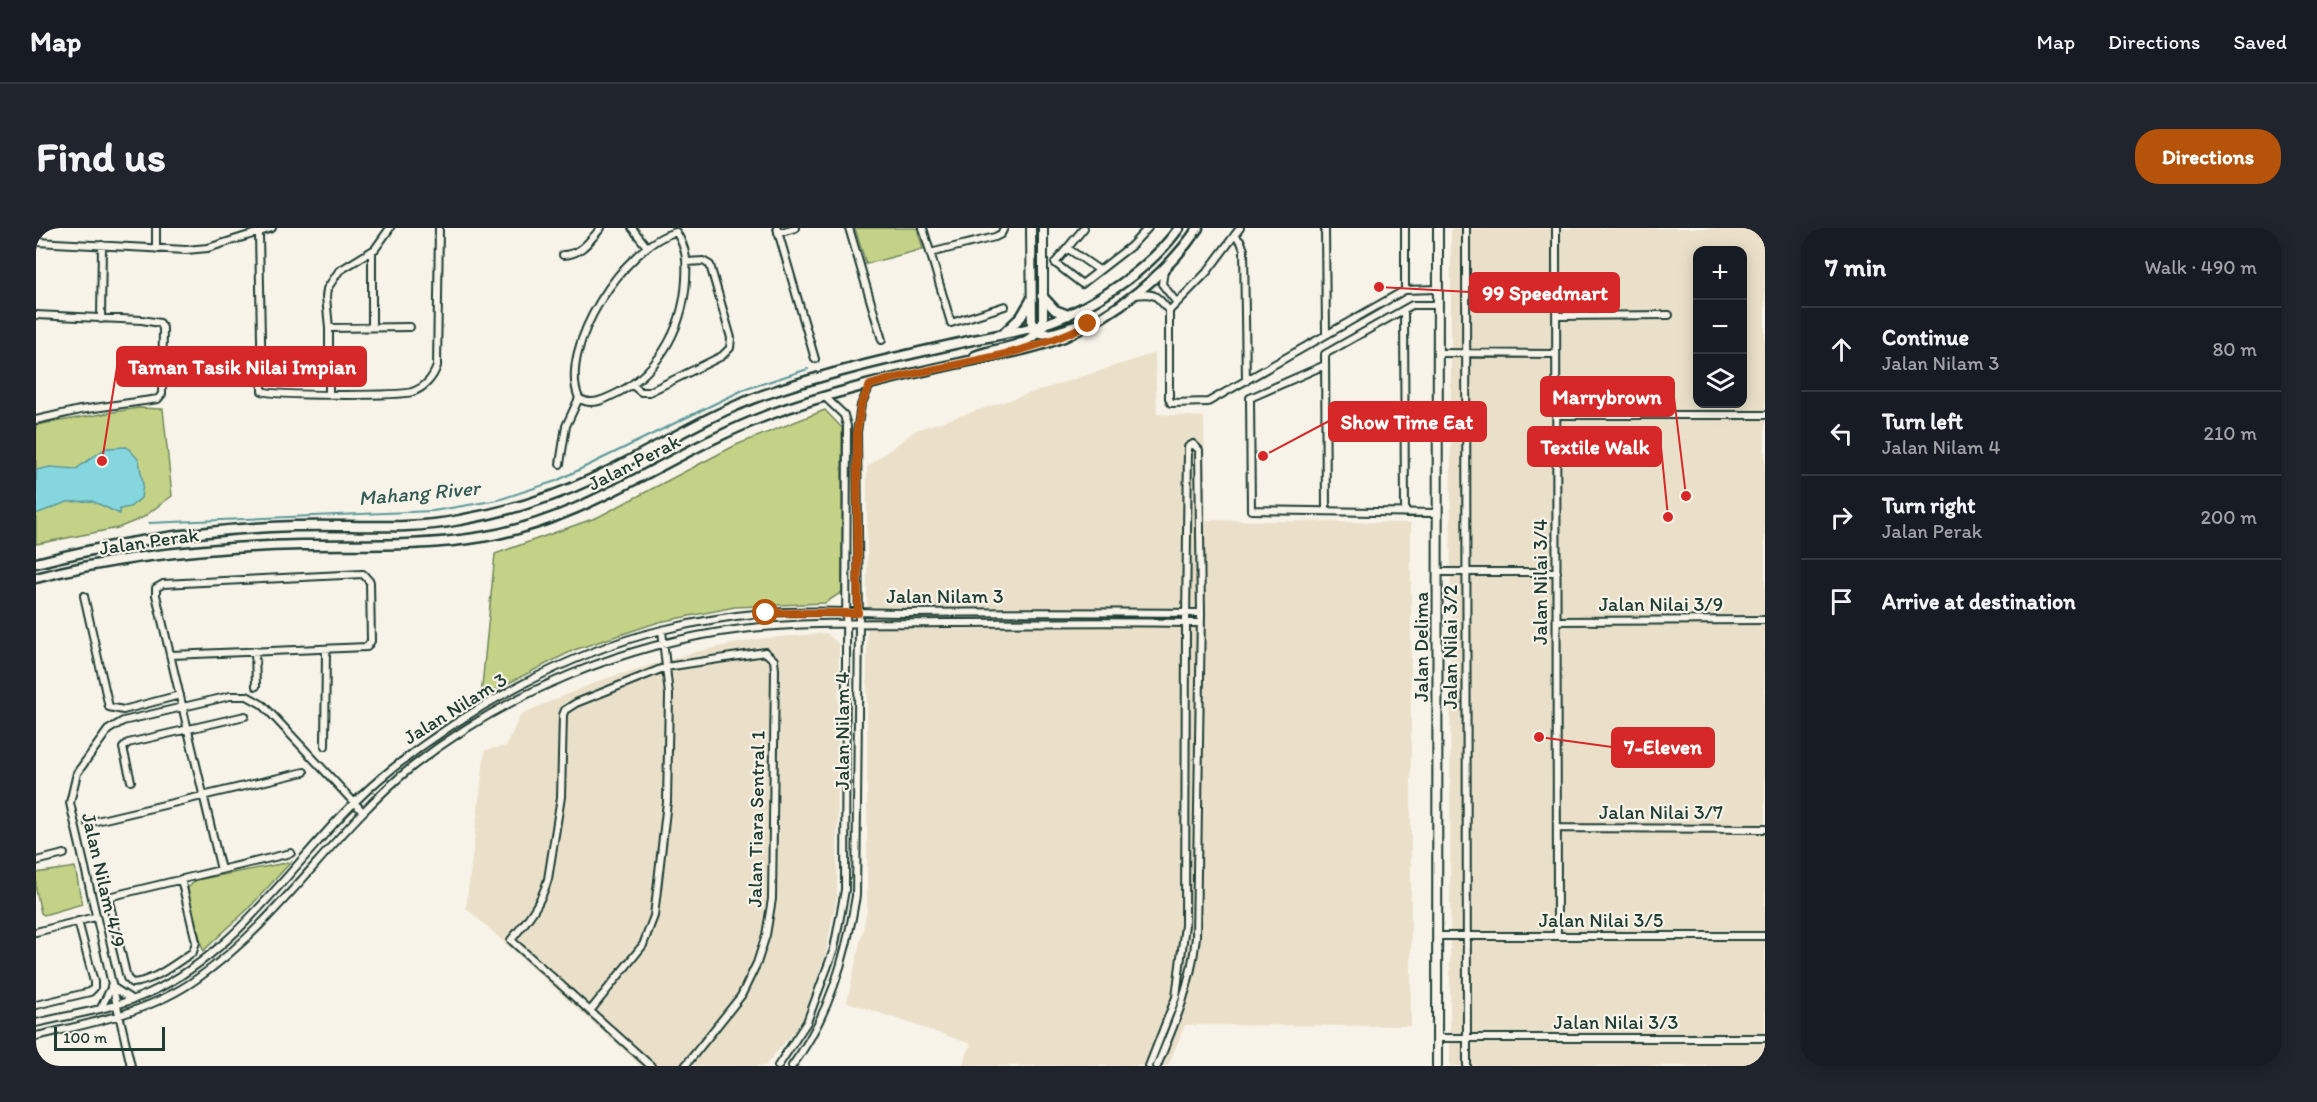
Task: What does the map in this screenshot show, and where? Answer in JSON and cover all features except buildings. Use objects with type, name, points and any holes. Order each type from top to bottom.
[{"type":"main road","name":"Jalan Perak","points":[[36,578],[71,569],[179,552],[245,547],[431,543],[506,532],[558,517],[611,494],[724,434],[768,415],[870,385],[1031,348],[1064,336],[1088,324],[1133,295],[1164,270],[1198,228]]},
{"type":"main road","name":"Jalan Perak","points":[[36,563],[172,536],[206,532],[298,526],[429,525],[461,520],[559,493],[593,479],[716,415],[761,396],[805,381],[880,361],[1005,333],[1038,329],[1086,306],[1145,266],[1177,229]]},
{"type":"main road","points":[[1042,296],[1055,310],[1068,315]]},
{"type":"main road","points":[[1005,333],[1021,317],[1031,300]]},
{"type":"main road","points":[[958,363],[978,354],[1033,339],[1038,329],[1048,335],[1069,327],[1088,324]]},
{"type":"street","points":[[156,228],[156,249]]},
{"type":"street","points":[[36,242],[186,250],[208,248],[259,234],[272,228]]},
{"type":"street","points":[[329,393],[327,289],[339,271],[372,251],[390,228]]},
{"type":"street","points":[[259,234],[261,389],[266,393],[410,392],[419,389],[432,377],[439,355],[439,228]]},
{"type":"street","points":[[563,255],[579,252],[600,228]]},
{"type":"street","points":[[632,228],[647,247]]},
{"type":"street","points":[[795,228],[778,230],[815,359]]},
{"type":"street","points":[[849,228],[882,340]]},
{"type":"street","points":[[923,228],[951,323],[1005,306]]},
{"type":"street","points":[[930,253],[995,237],[1001,234],[1004,228]]},
{"type":"street","points":[[1031,228],[1031,300],[1038,329]]},
{"type":"street","points":[[1038,329],[1042,296],[1043,228]]},
{"type":"street","points":[[1084,228],[1055,263],[1082,284],[1131,246],[1148,228]]},
{"type":"street","points":[[1169,311],[1206,272],[1240,228]]},
{"type":"street","points":[[1325,228],[1326,334]]},
{"type":"street","points":[[1405,228],[1405,290]]},
{"type":"street","name":"Jalan Delima","points":[[1437,1066],[1438,228]]},
{"type":"street","name":"Jalan Nilai 3/2","points":[[1466,228],[1467,1066]]},
{"type":"street","name":"Jalan Nilai 3/4","points":[[1556,228],[1557,936]]},
{"type":"street","points":[[677,230],[684,246],[687,262],[684,304],[677,327],[651,368],[632,385],[623,391],[594,402],[586,402],[579,398],[575,386],[578,360],[592,313],[606,291],[647,247],[677,230]]},
{"type":"street","points":[[1235,236],[1241,242],[1244,250],[1246,381]]},
{"type":"street","points":[[100,319],[102,245]]},
{"type":"street","points":[[1067,249],[1099,270]]},
{"type":"street","points":[[372,251],[372,327]]},
{"type":"street","points":[[632,385],[640,392],[649,392],[722,356],[730,348],[730,338],[710,265],[703,261],[687,262]]},
{"type":"street","points":[[1164,270],[1162,284],[1177,303]]},
{"type":"street","points":[[1133,295],[1151,293],[1157,296],[1169,311],[1169,398],[1171,403],[1208,402],[1405,290],[1438,289]]},
{"type":"street","points":[[1326,511],[1325,354],[1414,304],[1438,305]]},
{"type":"street","points":[[1404,310],[1405,513]]},
{"type":"street","points":[[36,315],[142,320],[161,324],[162,394],[158,399],[90,408],[36,420]]},
{"type":"street","points":[[1556,316],[1669,315]]},
{"type":"street","points":[[329,328],[410,327]]},
{"type":"street","points":[[1438,353],[1556,354]]},
{"type":"street","points":[[1325,365],[1250,398],[1251,510],[1438,513]]},
{"type":"street","name":"Jalan Nilam 4","points":[[792,1066],[834,988],[848,940],[856,896],[859,624],[857,432],[861,405],[870,385]]},
{"type":"street","name":"Jalan Nilam 4","points":[[778,1066],[807,1022],[834,949],[845,890],[847,426],[844,415],[825,397]]},
{"type":"street","points":[[560,464],[566,426],[579,398]]},
{"type":"street","points":[[1557,415],[1765,414]]},
{"type":"street","points":[[1149,1066],[1176,997],[1184,943],[1188,447],[1193,444],[1199,450],[1201,613],[1196,937],[1185,999],[1157,1066]]},
{"type":"street","points":[[1438,572],[1557,572]]},
{"type":"street","points":[[171,655],[367,647],[370,645],[370,582],[363,574],[163,584],[156,588],[171,655],[180,695],[220,870]]},
{"type":"street","points":[[84,596],[109,707],[123,710],[180,695]]},
{"type":"street","name":"Jalan Nilam 3","points":[[36,1023],[101,1008],[147,994],[198,964],[224,943],[252,915],[354,802],[390,771],[438,735],[490,702],[530,680],[583,657],[662,630],[766,613],[1201,613]]},
{"type":"street","name":"Jalan Nilai 3/9","points":[[1557,621],[1765,620]]},
{"type":"street","name":"Jalan Nilam 3","points":[[38,1036],[148,1005],[197,979],[232,952],[363,812],[411,768],[487,716],[542,687],[598,664],[663,644],[742,629],[847,624],[1200,623]]},
{"type":"street","points":[[590,1011],[644,945],[654,916],[667,802],[669,694],[662,630]]},
{"type":"street","points":[[325,747],[326,650]]},
{"type":"street","points":[[255,651],[256,686]]},
{"type":"street","name":"Jalan Tiara Sentral 1","points":[[666,667],[760,651],[769,654],[775,664],[772,899],[766,935],[757,963],[741,996],[685,1066]]},
{"type":"street","points":[[651,1066],[511,940],[533,913],[545,892],[561,797],[561,721],[565,710],[576,703],[666,667]]},
{"type":"street","name":"Jalan Nilam 4/9","points":[[131,1066],[71,812],[71,794],[77,773],[108,730],[123,721],[230,696],[247,696],[263,705],[363,812]]},
{"type":"street","points":[[130,781],[123,748],[128,743],[245,716]]},
{"type":"street","points":[[88,823],[304,772]]},
{"type":"street","name":"Jalan Nilai 3/7","points":[[1557,828],[1765,829]]},
{"type":"street","points":[[181,879],[196,942],[193,952],[165,970],[132,983],[128,978],[108,897],[181,879],[291,853]]},
{"type":"street","points":[[36,861],[64,854]]},
{"type":"street","points":[[36,932],[95,917]]},
{"type":"street","points":[[36,1005],[90,992],[94,988],[78,921]]},
{"type":"street","name":"Jalan Nilai 3/5","points":[[1437,936],[1765,936]]},
{"type":"street","points":[[101,1008],[111,987],[131,999]]},
{"type":"street","points":[[36,1023],[38,1036]]},
{"type":"street","name":"Jalan Nilai 3/3","points":[[1437,1038],[1765,1038]]},
{"type":"shaded area","points":[[1451,228],[1765,228],[1765,1066],[1450,1066]]},
{"type":"shaded area","points":[[1155,353],[1157,414],[1204,417],[1206,520],[1411,523],[1411,1026],[1185,1025],[1168,1066],[962,1066],[971,1044],[847,1002],[867,911],[867,467],[916,430]]},
{"type":"shaded area","points":[[826,633],[839,644],[837,895],[825,956],[801,1023],[765,1066],[641,1066],[466,908],[485,750],[506,746],[521,714],[601,680],[695,652],[757,639]]},
{"type":"green space","points":[[855,228],[917,228],[923,249],[866,264]]},
{"type":"green space","points":[[138,408],[163,409],[172,496],[142,518],[118,528],[36,544],[36,425]]},
{"type":"green space","points":[[825,410],[842,428],[842,592],[825,603],[735,607],[659,622],[574,650],[481,697],[495,554],[598,517],[736,445]]},
{"type":"green space","points":[[291,862],[248,909],[203,951],[187,889],[196,880]]},
{"type":"green space","points":[[75,867],[82,904],[44,915],[41,913],[36,890],[36,873]]},
{"type":"water","points":[[127,447],[139,460],[143,485],[141,498],[130,507],[120,509],[120,514],[92,501],[67,502],[36,514],[36,470],[50,467],[76,469],[106,448]]},
{"type":"waterway","name":"Mahang River","points":[[149,523],[433,511],[498,500],[556,481],[743,390],[808,369]]},
{"type":"place","name":"99 Speedmart","points":[[1379,287]]},
{"type":"place","name":"Show Time Eat","points":[[1263,456]]},
{"type":"place","name":"Taman Tasik Nilai Impian","points":[[102,461]]},
{"type":"place","name":"Marrybrown","points":[[1686,496]]},
{"type":"place","name":"Textile Walk","points":[[1668,517]]},
{"type":"place","name":"7-Eleven","points":[[1539,737]]},
{"type":"route","points":[[766,613],[858,613],[857,432],[861,405],[870,385],[1031,348],[1088,324]]}]
